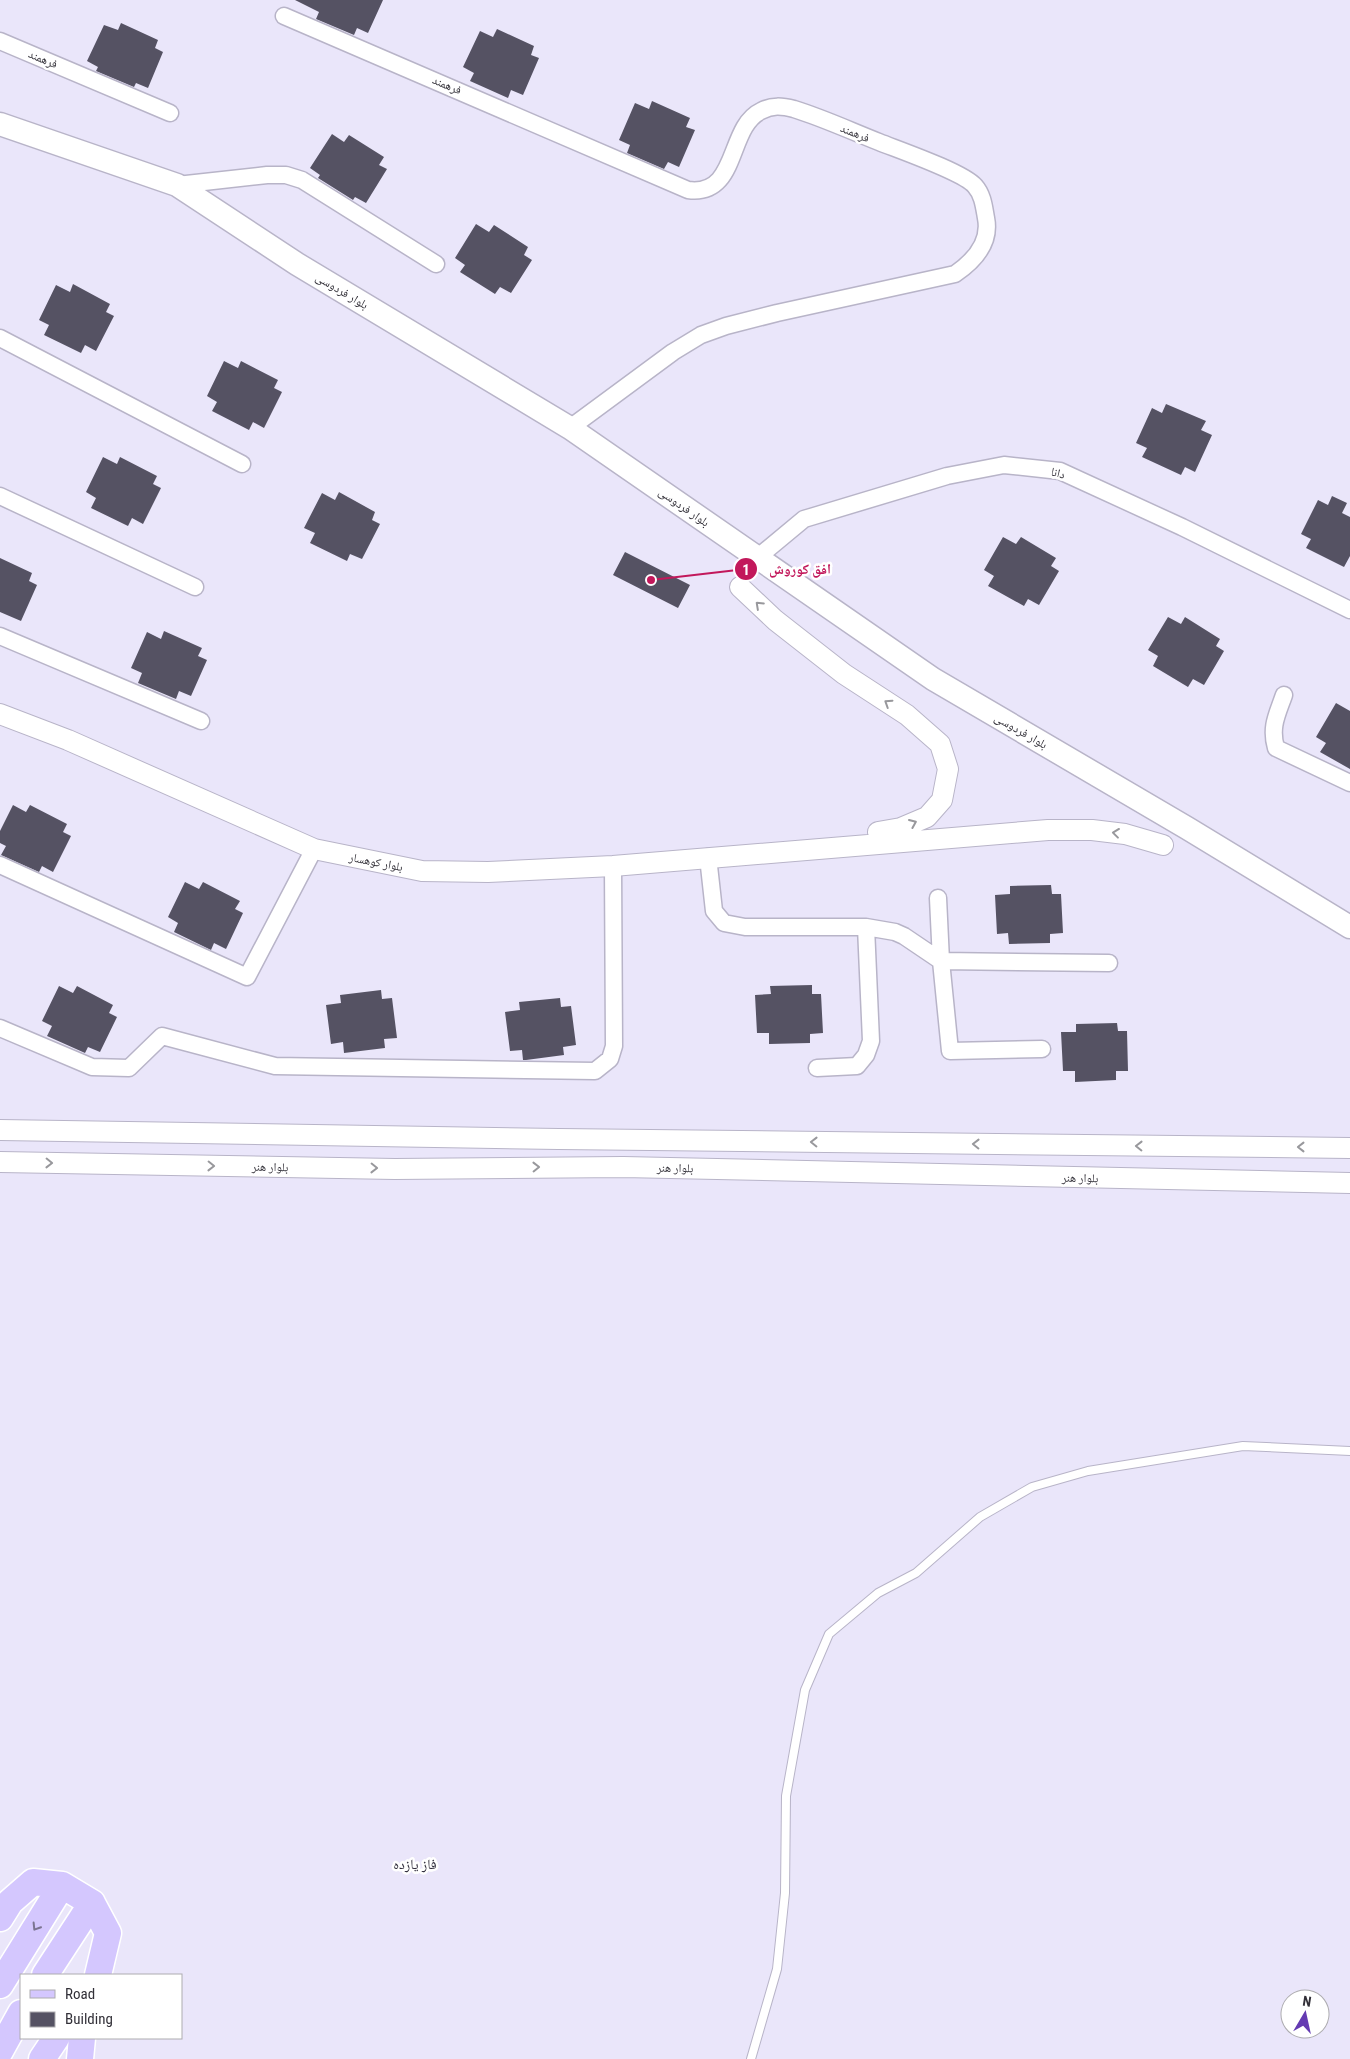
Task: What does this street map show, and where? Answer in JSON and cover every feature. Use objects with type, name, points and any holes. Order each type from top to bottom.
[{"type":"main road","name":"بلوار فردوسی","points":[[0,124],[177,185],[297,264],[570,428],[933,679],[1179,823],[1350,927]]},
{"type":"main road","points":[[0,1918],[10,1902],[33,1882],[62,1885],[92,1903],[108,1933],[98,1971]]},
{"type":"main road","points":[[0,1985],[62,1885]]},
{"type":"main road","points":[[46,1974],[92,1903]]},
{"type":"main road","points":[[0,2051],[20,2015]]},
{"type":"main road","points":[[42,2059],[55,2039]]},
{"type":"main road","points":[[80,2059],[82,2039]]},
{"type":"street","name":"فرهمند","points":[[284,16],[688,190],[699,192],[712,188],[727,168],[745,126],[758,112],[772,106],[793,109],[842,128],[952,172],[975,185],[983,201],[987,223],[984,245],[971,264],[955,274],[777,313],[726,326],[701,335],[673,352],[570,428]]},
{"type":"street","name":"فرهمند","points":[[0,41],[170,113]]},
{"type":"street","points":[[177,185],[267,175],[286,175],[302,180],[436,264]]},
{"type":"street","points":[[0,338],[242,464]]},
{"type":"street","name":"دانا","points":[[757,558],[804,519],[947,476],[1004,465],[1060,471],[1182,527],[1350,610]]},
{"type":"street","points":[[0,496],[195,587]]},
{"type":"street","points":[[740,587],[790,632],[844,674],[907,715],[940,744],[948,769],[942,800],[928,817],[901,828],[780,851]]},
{"type":"street","points":[[0,636],[201,721]]},
{"type":"street","points":[[1284,696],[1275,723],[1273,736],[1276,748],[1350,783]]},
{"type":"street","name":"بلوار کوهسار","points":[[0,714],[68,740],[314,850],[422,870],[488,872],[613,866],[780,851]]},
{"type":"street","points":[[780,851],[1048,830],[1092,830],[1125,834],[1163,845]]},
{"type":"street","points":[[0,865],[247,976],[314,850]]},
{"type":"street","points":[[708,857],[714,911],[724,923],[745,927],[866,926],[895,932],[904,936],[941,961],[1109,963]]},
{"type":"street","points":[[0,1028],[92,1067],[128,1068],[162,1036],[276,1066],[595,1071],[610,1059],[614,1046],[613,866]]},
{"type":"street","points":[[938,898],[941,961],[950,1051],[1042,1049]]},
{"type":"street","points":[[817,1068],[857,1066],[866,1055],[871,1041],[866,926]]},
{"type":"street","points":[[0,1130],[549,1139],[1350,1148]]},
{"type":"street","name":"بلوار هنر","points":[[0,1162],[394,1169],[623,1167],[1350,1183]]},
{"type":"lane","points":[[751,2059],[778,1969],[785,1893],[786,1796],[805,1690],[829,1634],[878,1592],[916,1573],[980,1518],[1032,1487],[1088,1471],[1243,1446],[1350,1451]]},
{"type":"building","points":[[295,0],[383,0],[368,33],[357,28],[354,35],[316,19],[319,12]]},
{"type":"building","points":[[121,23],[158,40],[155,48],[163,52],[148,88],[136,83],[134,87],[96,71],[98,67],[87,61],[104,25],[118,30]]},
{"type":"building","points":[[497,29],[534,46],[531,55],[539,58],[523,95],[511,90],[508,98],[470,81],[474,73],[463,67],[480,31],[493,37]]},
{"type":"building","points":[[652,101],[690,118],[686,127],[695,130],[679,167],[668,162],[664,169],[627,153],[630,145],[619,140],[635,103],[649,109]]},
{"type":"building","points":[[332,134],[344,142],[349,135],[384,157],[379,165],[387,169],[366,203],[355,197],[353,200],[318,178],[320,175],[310,168]]},
{"type":"building","points":[[476,224],[489,232],[494,225],[528,247],[524,255],[532,260],[511,293],[500,287],[495,294],[460,272],[465,265],[455,258]]},
{"type":"building","points":[[73,284],[110,304],[106,312],[114,316],[96,351],[85,345],[81,353],[44,335],[49,325],[39,320],[56,285],[70,292]]},
{"type":"building","points":[[224,361],[238,368],[241,361],[278,380],[274,388],[282,392],[264,428],[253,422],[249,430],[212,411],[217,402],[207,396]]},
{"type":"building","points":[[1166,404],[1206,421],[1201,430],[1212,435],[1195,472],[1185,467],[1181,475],[1142,457],[1147,448],[1136,443],[1152,408],[1162,413]]},
{"type":"building","points":[[103,457],[117,464],[120,457],[157,476],[153,484],[161,488],[143,524],[132,518],[128,526],[91,508],[96,498],[86,492]]},
{"type":"building","points":[[339,492],[375,512],[372,520],[380,524],[362,559],[350,554],[347,561],[310,543],[315,533],[304,528],[322,493],[335,500]]},
{"type":"building","points":[[1332,496],[1347,503],[1342,513],[1350,517],[1350,556],[1344,567],[1306,548],[1311,539],[1301,534],[1318,500],[1328,505]]},
{"type":"building","points":[[1003,537],[1016,544],[1021,537],[1056,558],[1051,566],[1059,571],[1039,605],[1028,599],[1024,606],[988,586],[994,576],[984,570]]},
{"type":"building","points":[[625,552],[690,585],[678,608],[613,575]]},
{"type":"building","points":[[0,558],[32,573],[29,581],[37,585],[21,621],[0,612]]},
{"type":"building","points":[[1168,617],[1181,624],[1185,617],[1220,639],[1216,646],[1224,651],[1204,685],[1193,679],[1188,687],[1153,666],[1158,656],[1148,650]]},
{"type":"building","points":[[164,631],[202,648],[198,656],[207,660],[191,696],[179,691],[176,699],[138,683],[142,673],[131,668],[147,632],[161,639]]},
{"type":"building","points":[[1336,703],[1350,711],[1350,769],[1320,752],[1326,743],[1316,737]]},
{"type":"building","points":[[13,805],[26,812],[30,805],[67,824],[63,832],[71,836],[53,872],[42,866],[39,872],[1,855],[6,846],[0,843],[0,831]]},
{"type":"building","points":[[185,882],[199,889],[203,882],[240,901],[235,909],[243,913],[226,949],[214,943],[211,950],[174,932],[178,923],[168,917]]},
{"type":"building","points":[[1051,885],[1052,894],[1061,894],[1063,933],[1050,934],[1050,943],[1009,944],[1008,933],[997,934],[995,895],[1010,894],[1010,886]]},
{"type":"building","points":[[812,985],[812,994],[821,994],[823,1033],[810,1034],[810,1043],[769,1044],[769,1033],[757,1033],[755,995],[771,994],[770,986]]},
{"type":"building","points":[[59,986],[73,993],[77,986],[113,1005],[109,1013],[117,1017],[100,1052],[88,1047],[85,1053],[47,1036],[52,1026],[42,1021]]},
{"type":"building","points":[[381,990],[382,999],[392,998],[397,1038],[384,1039],[385,1048],[344,1053],[343,1042],[331,1044],[326,1005],[341,1003],[340,995]]},
{"type":"building","points":[[560,998],[561,1007],[571,1006],[576,1045],[563,1047],[564,1055],[526,1060],[523,1060],[522,1050],[510,1051],[505,1012],[520,1010],[519,1002]]},
{"type":"building","points":[[1117,1023],[1118,1031],[1127,1031],[1128,1071],[1116,1071],[1116,1080],[1075,1082],[1075,1071],[1063,1071],[1061,1032],[1076,1032],[1076,1024]]},
{"type":"place","name":"افق کوروش","points":[[651,580]]},
{"type":"district","name":"فاز یازده","points":[[415,1864]]}]
